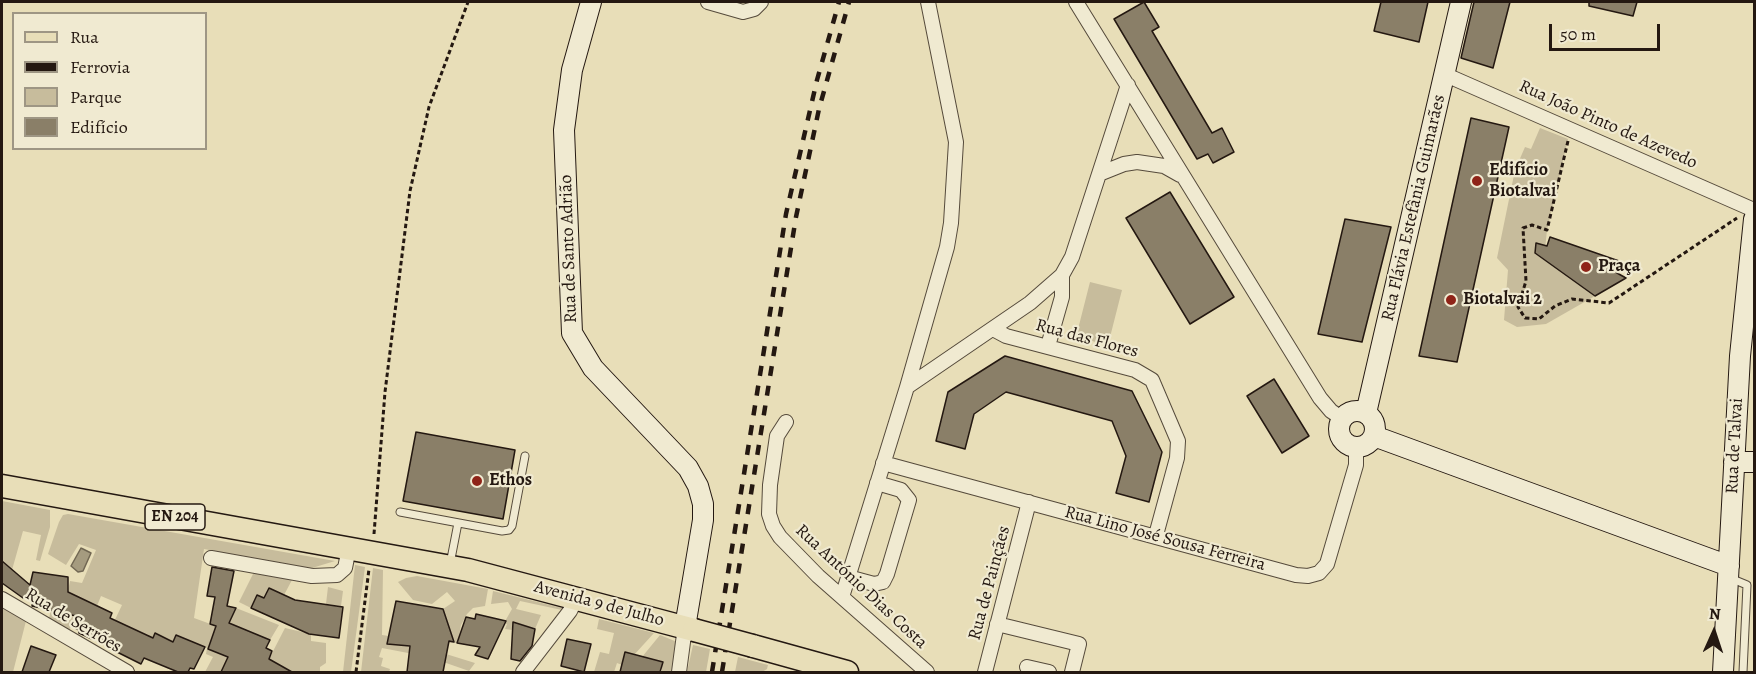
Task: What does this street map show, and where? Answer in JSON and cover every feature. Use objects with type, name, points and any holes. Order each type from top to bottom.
[{"type":"main road","name":"Avenida 9 de Julho","points":[[2,486],[449,566],[577,597],[847,672]]},
{"type":"street","name":"Rua de Santo Adrião","points":[[591,2],[572,70],[564,130],[572,333],[593,368],[688,468],[698,486],[703,504],[703,520],[690,596],[690,628]]},
{"type":"street","points":[[708,2],[743,12],[754,9],[761,2]]},
{"type":"street","points":[[842,597],[947,248],[956,170],[952,114],[928,2]]},
{"type":"street","points":[[1076,2],[1181,176],[1320,398],[1331,411],[1343,419]]},
{"type":"street","name":"Rua Flávia Estefânia Guimarães","points":[[1365,413],[1446,75],[1461,2]]},
{"type":"street","name":"Rua João Pinto de Azevedo","points":[[1446,75],[1753,212]]},
{"type":"street","points":[[907,387],[1030,303],[1062,275],[1072,257],[1128,85]]},
{"type":"street","points":[[1099,174],[1124,164],[1152,162],[1181,176]]},
{"type":"street","name":"Rua de Talvai","points":[[1723,672],[1734,462],[1744,356],[1753,212]]},
{"type":"street","points":[[1048,346],[1062,297],[1062,275]]},
{"type":"street","name":"Rua das Flores","points":[[993,329],[1006,336],[1135,370],[1145,374],[1157,388],[1175,433],[1178,450],[1156,535]]},
{"type":"street","points":[[1350,413],[1365,413],[1373,420],[1374,436],[1367,444],[1356,447],[1342,439],[1339,429],[1343,419],[1350,413]]},
{"type":"street","name":"Rua António Dias Costa","points":[[786,422],[777,436],[772,463],[769,499],[773,526],[780,537],[842,597],[927,672]]},
{"type":"street","points":[[1374,436],[1729,571]]},
{"type":"street","name":"Rua Lino José Sousa Ferreira","points":[[884,463],[1156,535],[1296,575],[1320,573],[1327,564],[1356,465],[1356,447]]},
{"type":"street","points":[[1734,462],[1755,462]]},
{"type":"street","points":[[848,577],[874,584],[883,582],[888,574],[909,500],[901,490],[877,483]]},
{"type":"street","name":"Rua de Painçães","points":[[985,672],[1029,502]]},
{"type":"street","points":[[211,558],[312,576],[337,575],[345,568],[349,548]]},
{"type":"street","points":[[523,672],[570,610],[577,597]]},
{"type":"street","name":"Rua de Serrões","points":[[2,599],[127,672]]},
{"type":"street","points":[[997,624],[1079,644],[1072,672]]},
{"type":"street","points":[[679,672],[690,628]]},
{"type":"street","points":[[1027,667],[1049,672]]},
{"type":"lane","points":[[400,512],[502,531],[509,530],[525,456]]},
{"type":"lane","points":[[449,566],[458,523]]},
{"type":"lane","points":[[1729,571],[1747,585],[1743,672]]},
{"type":"path","points":[[374,536],[385,392],[411,191],[429,107],[468,2]]},
{"type":"path","points":[[1568,139],[1548,230],[1532,225],[1523,228],[1526,281],[1518,307],[1525,318],[1539,319],[1555,306],[1572,299],[1609,303],[1753,212]]},
{"type":"path","points":[[356,672],[369,567]]},
{"type":"green space","points":[[1540,128],[1568,139],[1547,230],[1544,259],[1595,296],[1546,324],[1517,327],[1504,320],[1508,270],[1497,258],[1515,170],[1525,147],[1531,149]]},
{"type":"green space","points":[[1090,282],[1122,290],[1108,345],[1076,337]]},
{"type":"green space","points":[[2,501],[50,510],[50,527],[40,561],[36,560],[41,535],[23,531],[12,570],[2,561]]},
{"type":"green space","points":[[68,514],[335,561],[312,568],[298,567],[204,549],[194,618],[216,626],[211,641],[247,653],[227,659],[221,672],[205,672],[213,657],[206,654],[207,648],[176,635],[169,651],[165,638],[156,633],[153,638],[117,623],[106,646],[103,645],[122,605],[101,596],[97,606],[83,600],[68,633],[48,622],[51,610],[66,601],[70,581],[82,583],[96,550],[79,544],[66,565],[48,554],[59,522],[63,515]]},
{"type":"green space","points":[[355,565],[365,567],[351,672],[343,672]]},
{"type":"green space","points":[[373,568],[383,570],[382,635],[389,636],[388,640],[445,615],[443,609],[455,601],[447,592],[432,604],[413,600],[398,582],[417,576],[488,589],[485,606],[473,608],[467,614],[461,625],[458,643],[448,643],[446,654],[475,663],[469,671],[429,657],[382,648],[379,657],[383,658],[381,666],[390,669],[389,672],[361,672]]},
{"type":"green space","points":[[254,572],[292,580],[284,595],[264,598],[257,595],[251,608],[239,602]]},
{"type":"green space","points":[[328,587],[343,591],[341,606],[326,604]]},
{"type":"green space","points":[[493,591],[562,608],[562,610],[520,601],[516,609],[541,615],[535,629],[514,622],[512,630],[505,629],[507,624],[504,623],[512,609],[508,602],[491,604]]},
{"type":"green space","points":[[2,608],[26,621],[13,672],[2,672]]},
{"type":"green space","points":[[236,608],[279,625],[270,640],[229,623]]},
{"type":"green space","points":[[599,619],[654,633],[634,655],[625,652],[622,665],[617,663],[614,672],[594,672],[600,652],[609,654],[614,633],[597,629]]},
{"type":"green space","points":[[285,628],[311,634],[311,641],[326,643],[326,663],[320,667],[320,672],[292,672],[269,659]]},
{"type":"green space","points":[[660,635],[677,642],[671,672],[662,672],[662,662],[642,657]]},
{"type":"green space","points":[[693,645],[710,649],[706,672],[687,672]]},
{"type":"green space","points":[[738,657],[768,665],[767,669],[762,672],[735,672]]},
{"type":"shaded area","points":[[81,548],[91,553],[83,571],[78,572],[71,566]]},
{"type":"building","points":[[1144,2],[1159,27],[1152,31],[1212,133],[1222,128],[1234,152],[1213,163],[1208,154],[1197,159],[1114,19]]},
{"type":"building","points":[[1381,2],[1428,2],[1419,42],[1374,31]]},
{"type":"building","points":[[1474,2],[1510,2],[1493,68],[1461,58]]},
{"type":"building","points":[[1589,2],[1637,2],[1633,16],[1589,6]]},
{"type":"building","points":[[1471,118],[1509,127],[1457,362],[1419,356]]},
{"type":"building","points":[[1170,192],[1234,297],[1190,324],[1126,218]]},
{"type":"building","points":[[1345,219],[1391,227],[1362,342],[1318,334]]},
{"type":"building","name":"Praça","points":[[1550,237],[1619,261],[1617,273],[1626,278],[1595,296],[1535,253],[1536,243],[1547,246]]},
{"type":"building","points":[[1005,356],[1132,391],[1162,452],[1149,502],[1116,493],[1126,456],[1112,421],[1006,392],[974,414],[965,449],[936,441],[948,392]]},
{"type":"building","points":[[1274,379],[1309,436],[1282,453],[1247,396]]},
{"type":"building","points":[[416,432],[515,450],[503,519],[403,501]]},
{"type":"building","points":[[2,561],[30,585],[33,572],[68,577],[68,592],[112,613],[110,618],[153,638],[155,633],[173,642],[176,635],[205,647],[194,669],[190,668],[188,672],[178,672],[144,658],[141,664],[115,651],[117,646],[94,635],[92,639],[79,633],[79,630],[71,626],[76,616],[32,606],[33,600],[23,598],[2,583]]},
{"type":"building","points":[[212,567],[234,571],[227,606],[236,608],[229,623],[270,640],[266,648],[272,651],[269,659],[292,672],[221,672],[228,657],[208,649],[216,626],[210,624],[215,597],[207,596]]},
{"type":"building","points":[[269,588],[295,600],[343,607],[339,638],[309,634],[251,608],[257,595],[264,598]]},
{"type":"building","points":[[396,601],[443,609],[454,642],[449,641],[443,672],[407,672],[410,646],[387,644]]},
{"type":"building","points":[[476,614],[506,621],[488,659],[475,655],[480,647],[457,643],[466,617],[475,619]]},
{"type":"building","points":[[513,622],[535,629],[532,646],[520,661],[511,659]]},
{"type":"building","points":[[567,639],[591,644],[584,672],[561,666]]},
{"type":"building","points":[[31,646],[56,655],[49,672],[22,672]]},
{"type":"building","points":[[625,652],[663,662],[660,672],[620,672]]},
{"type":"railway","points":[[712,672],[786,214],[817,80],[839,2]]},
{"type":"railway","points":[[722,672],[796,217],[819,109],[849,2]]},
{"type":"place","name":"Edifício Biotalvai","points":[[1477,181]]},
{"type":"place","name":"Praça","points":[[1586,267]]},
{"type":"place","name":"Biotalvai 2","points":[[1451,300]]},
{"type":"place","name":"Ethos","points":[[477,481]]}]
